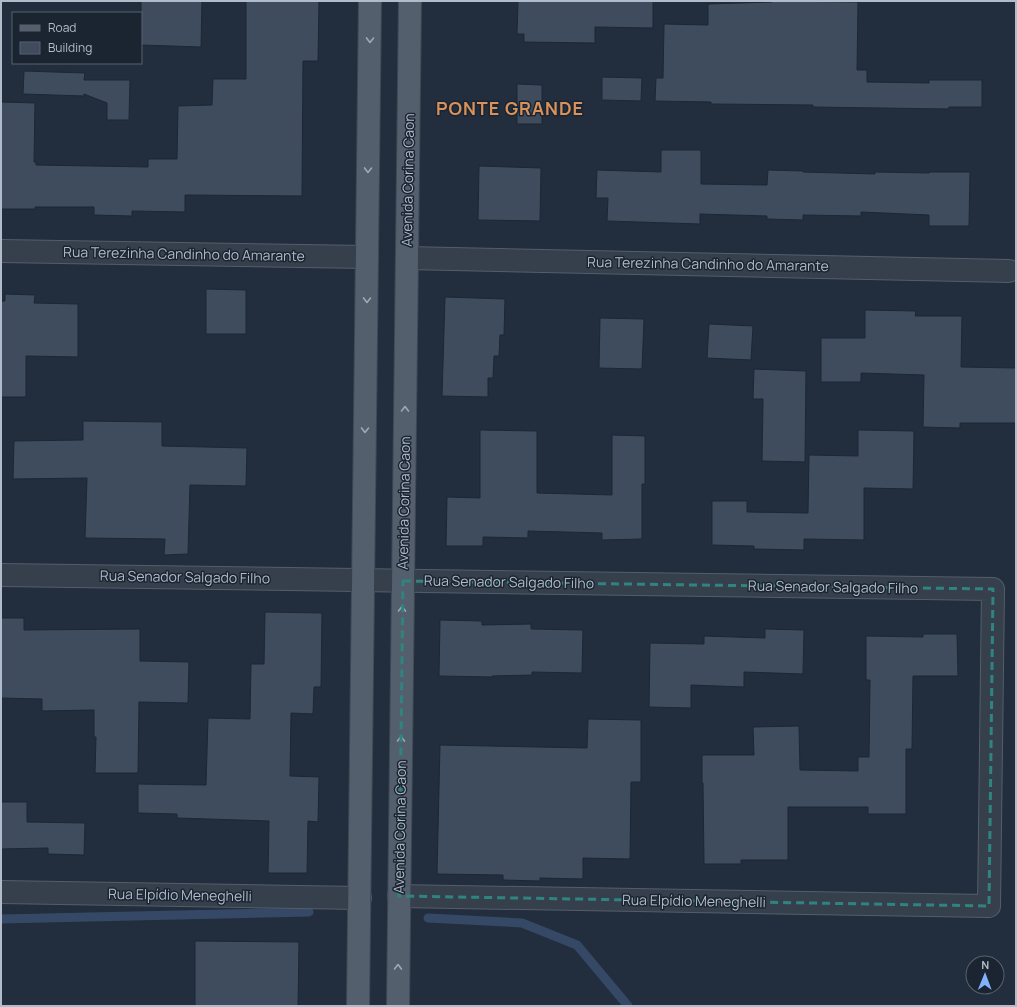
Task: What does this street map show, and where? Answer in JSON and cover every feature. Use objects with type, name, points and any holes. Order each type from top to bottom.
[{"type":"main road","points":[[358,1006],[370,1]]},
{"type":"main road","name":"Avenida Corina Caon","points":[[398,1006],[410,1]]},
{"type":"street","name":"Rua Terezinha Candinho do Amarante","points":[[1,251],[367,258]]},
{"type":"street","name":"Rua Terezinha Candinho do Amarante","points":[[407,258],[1009,271]]},
{"type":"street","name":"Rua Senador Salgado Filho","points":[[1,575],[993,589],[989,906]]},
{"type":"street","name":"Rua Elpídio Meneghelli","points":[[1,892],[360,898]]},
{"type":"street","name":"Rua Elpídio Meneghelli","points":[[399,896],[989,906]]},
{"type":"highlighted area","points":[[403,581],[993,589],[989,906],[399,896]]},
{"type":"building","points":[[141,1],[202,1],[201,47],[142,45]]},
{"type":"building","points":[[246,1],[319,1],[318,61],[303,61],[302,196],[185,195],[185,212],[132,211],[132,216],[94,215],[94,207],[35,207],[35,209],[1,209],[1,102],[35,103],[34,162],[36,162],[36,165],[148,167],[148,159],[177,159],[178,106],[212,105],[213,79],[246,79]]},
{"type":"building","points":[[518,1],[653,1],[653,28],[595,27],[595,43],[524,42],[524,34],[517,34]]},
{"type":"building","points":[[772,1],[858,2],[857,70],[867,70],[867,82],[929,83],[929,80],[982,80],[982,107],[949,107],[948,109],[813,107],[813,105],[711,104],[711,102],[655,101],[656,78],[663,78],[664,24],[708,25],[708,4]]},
{"type":"building","points":[[24,71],[85,73],[84,80],[130,80],[129,120],[107,120],[107,103],[84,94],[84,96],[23,94]]},
{"type":"building","points":[[602,77],[642,78],[641,101],[602,100]]},
{"type":"building","points":[[517,84],[542,85],[542,124],[517,124]]},
{"type":"building","points":[[661,150],[701,150],[701,184],[767,185],[768,170],[875,174],[875,172],[970,172],[969,226],[929,226],[929,215],[861,212],[861,216],[803,215],[803,220],[767,219],[767,216],[700,214],[700,224],[607,221],[608,198],[596,198],[597,170],[661,172]]},
{"type":"building","points":[[479,166],[541,168],[540,221],[478,220]]},
{"type":"building","points":[[206,289],[246,290],[246,334],[206,334]]},
{"type":"building","points":[[5,294],[35,295],[34,303],[78,304],[78,357],[26,356],[26,397],[1,397],[1,301],[5,301]]},
{"type":"building","points":[[445,297],[505,299],[504,335],[500,335],[499,356],[494,356],[493,378],[488,378],[488,397],[442,396]]},
{"type":"building","points":[[865,310],[916,311],[915,316],[962,316],[961,367],[1016,368],[1016,423],[960,423],[960,428],[923,427],[924,375],[861,373],[861,382],[821,382],[821,338],[865,338]]},
{"type":"building","points":[[600,318],[644,319],[642,369],[599,368]]},
{"type":"building","points":[[709,324],[753,326],[751,360],[707,358]]},
{"type":"building","points":[[754,369],[806,371],[805,462],[762,461],[763,399],[753,399]]},
{"type":"building","points":[[83,421],[162,422],[162,446],[247,448],[246,486],[190,485],[188,554],[164,555],[165,539],[85,538],[87,478],[13,479],[14,441],[83,440]]},
{"type":"building","points":[[480,430],[537,431],[537,493],[612,495],[612,435],[645,436],[645,484],[642,484],[642,539],[602,540],[602,533],[528,531],[528,538],[483,537],[483,546],[446,546],[447,497],[480,498]]},
{"type":"building","points":[[858,430],[914,431],[913,489],[864,488],[864,540],[804,539],[804,550],[754,549],[754,546],[712,545],[712,501],[747,501],[747,512],[808,513],[809,455],[858,456]]},
{"type":"building","points":[[265,612],[322,613],[321,687],[314,687],[313,714],[291,713],[290,776],[319,777],[318,822],[308,821],[307,873],[268,873],[269,821],[177,818],[177,814],[138,813],[138,784],[206,785],[208,718],[250,719],[251,664],[264,664]]},
{"type":"building","points":[[1,618],[24,618],[24,630],[140,629],[140,661],[189,662],[188,703],[139,702],[138,773],[95,773],[96,737],[94,737],[94,710],[42,711],[42,699],[1,698]]},
{"type":"building","points":[[440,620],[482,621],[482,625],[531,624],[531,629],[583,630],[582,673],[532,672],[532,675],[492,677],[439,676]]},
{"type":"building","points":[[765,629],[804,630],[803,674],[744,672],[744,687],[691,685],[691,708],[649,707],[650,643],[704,644],[704,636],[765,638]]},
{"type":"building","points":[[923,634],[957,634],[958,676],[913,676],[912,749],[906,749],[906,814],[868,814],[868,807],[788,807],[788,860],[741,860],[741,864],[704,864],[702,755],[754,755],[753,727],[799,726],[800,770],[858,771],[858,757],[869,757],[870,680],[866,680],[866,636],[923,637]]},
{"type":"building","points":[[588,719],[641,720],[641,782],[631,782],[630,859],[583,858],[583,879],[540,878],[540,881],[503,880],[503,875],[437,874],[440,745],[587,748]]},
{"type":"building","points":[[1,802],[27,802],[27,822],[85,823],[84,855],[48,854],[48,848],[1,849]]},
{"type":"building","points":[[195,941],[299,942],[298,1006],[195,1006]]},
{"type":"waterway","points":[[1,919],[309,912]]},
{"type":"waterway","points":[[428,918],[522,923],[577,945],[628,1006]]},
{"type":"district","name":"PONTE GRANDE","points":[[510,109]]}]
